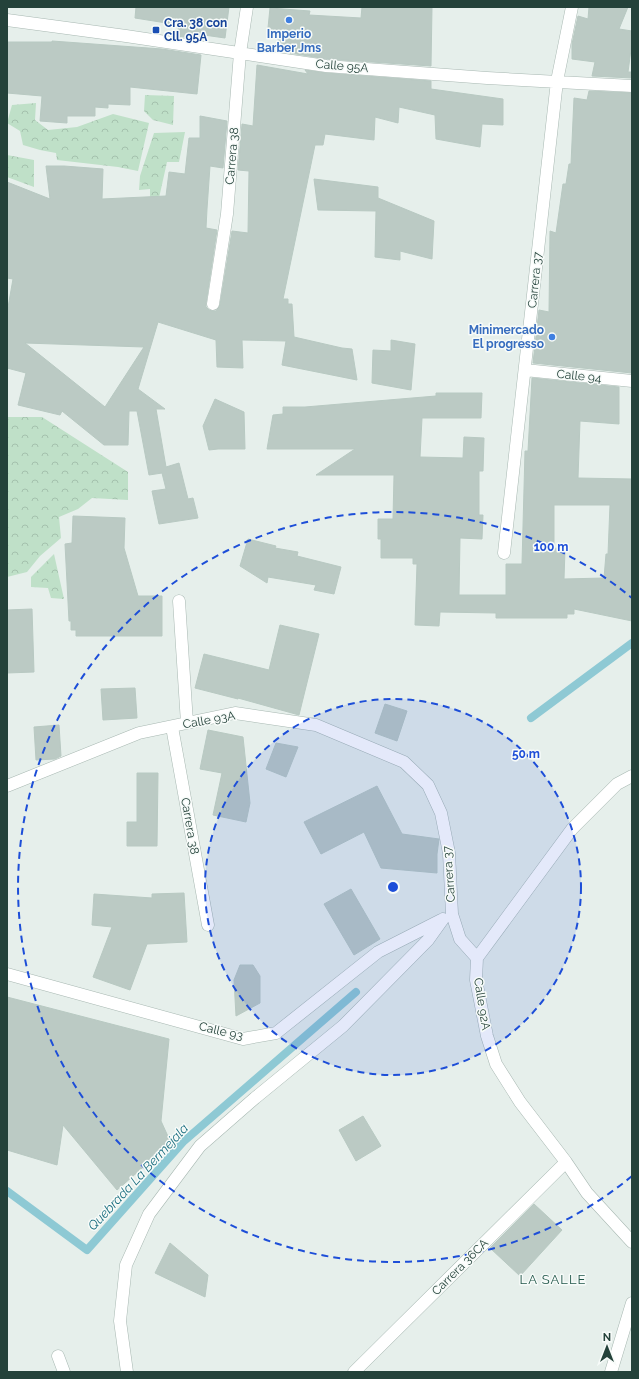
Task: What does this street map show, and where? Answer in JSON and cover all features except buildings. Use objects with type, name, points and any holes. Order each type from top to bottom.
[{"type":"street","name":"Carrera 38","points":[[214,304],[228,206],[240,53],[247,7]]},
{"type":"street","name":"Carrera 37","points":[[504,553],[558,82],[572,7]]},
{"type":"street","name":"Calle 95A","points":[[7,20],[326,66],[487,78],[632,86]]},
{"type":"street","name":"Calle 94","points":[[525,370],[632,381]]},
{"type":"street","points":[[179,601],[187,723]]},
{"type":"street","name":"Calle 93A","points":[[7,786],[139,733],[235,713],[316,726],[404,762],[428,785]]},
{"type":"street","name":"Carrera 38","points":[[172,727],[208,925]]},
{"type":"street","points":[[477,958],[572,829],[617,784],[632,776]]},
{"type":"street","name":"Carrera 37","points":[[428,785],[441,813],[449,853],[447,917],[460,939],[477,958]]},
{"type":"street","points":[[127,1372],[120,1321],[126,1265],[149,1214],[200,1146],[255,1098],[343,1026],[428,940],[447,917]]},
{"type":"street","name":"Calle 93","points":[[7,974],[243,1038],[276,1033],[378,952],[447,917]]},
{"type":"street","name":"Calle 92A","points":[[477,958],[476,980],[487,1036],[496,1064],[520,1102],[566,1162],[587,1193],[632,1242]]},
{"type":"street","name":"Carrera 36CA","points":[[354,1372],[566,1162]]},
{"type":"street","points":[[611,1372],[632,1303]]},
{"type":"street","points":[[58,1356],[64,1372]]},
{"type":"green space","points":[[145,95],[174,96],[173,125],[153,120],[144,111]]},
{"type":"green space","points":[[36,103],[35,120],[48,130],[77,127],[113,114],[149,123],[138,171],[118,167],[57,160],[56,153],[23,145],[20,131],[7,123],[12,105]]},
{"type":"green space","points":[[185,132],[179,162],[167,162],[155,216],[150,206],[150,189],[139,190],[140,176],[154,133]]},
{"type":"green space","points":[[7,155],[34,160],[34,187],[7,177]]},
{"type":"green space","points":[[7,417],[42,417],[128,472],[128,500],[92,498],[78,509],[59,517],[61,538],[40,556],[27,572],[7,577]]},
{"type":"green space","points":[[54,554],[64,599],[51,598],[48,588],[31,587],[31,577]]},
{"type":"waterway","name":"Quebrada La Bermejala","points":[[531,718],[632,643]]},
{"type":"waterway","name":"Quebrada La Bermejala","points":[[7,1191],[87,1250],[183,1142],[356,992]]},
{"type":"place","name":"Imperio Barber Jms","points":[[289,20]]},
{"type":"place","name":"Cra. 38 con Cll. 95A","points":[[156,30]]},
{"type":"place","name":"Minimercado El progresso","points":[[552,337]]},
{"type":"district","name":"LA SALLE","points":[[553,1279]]}]
